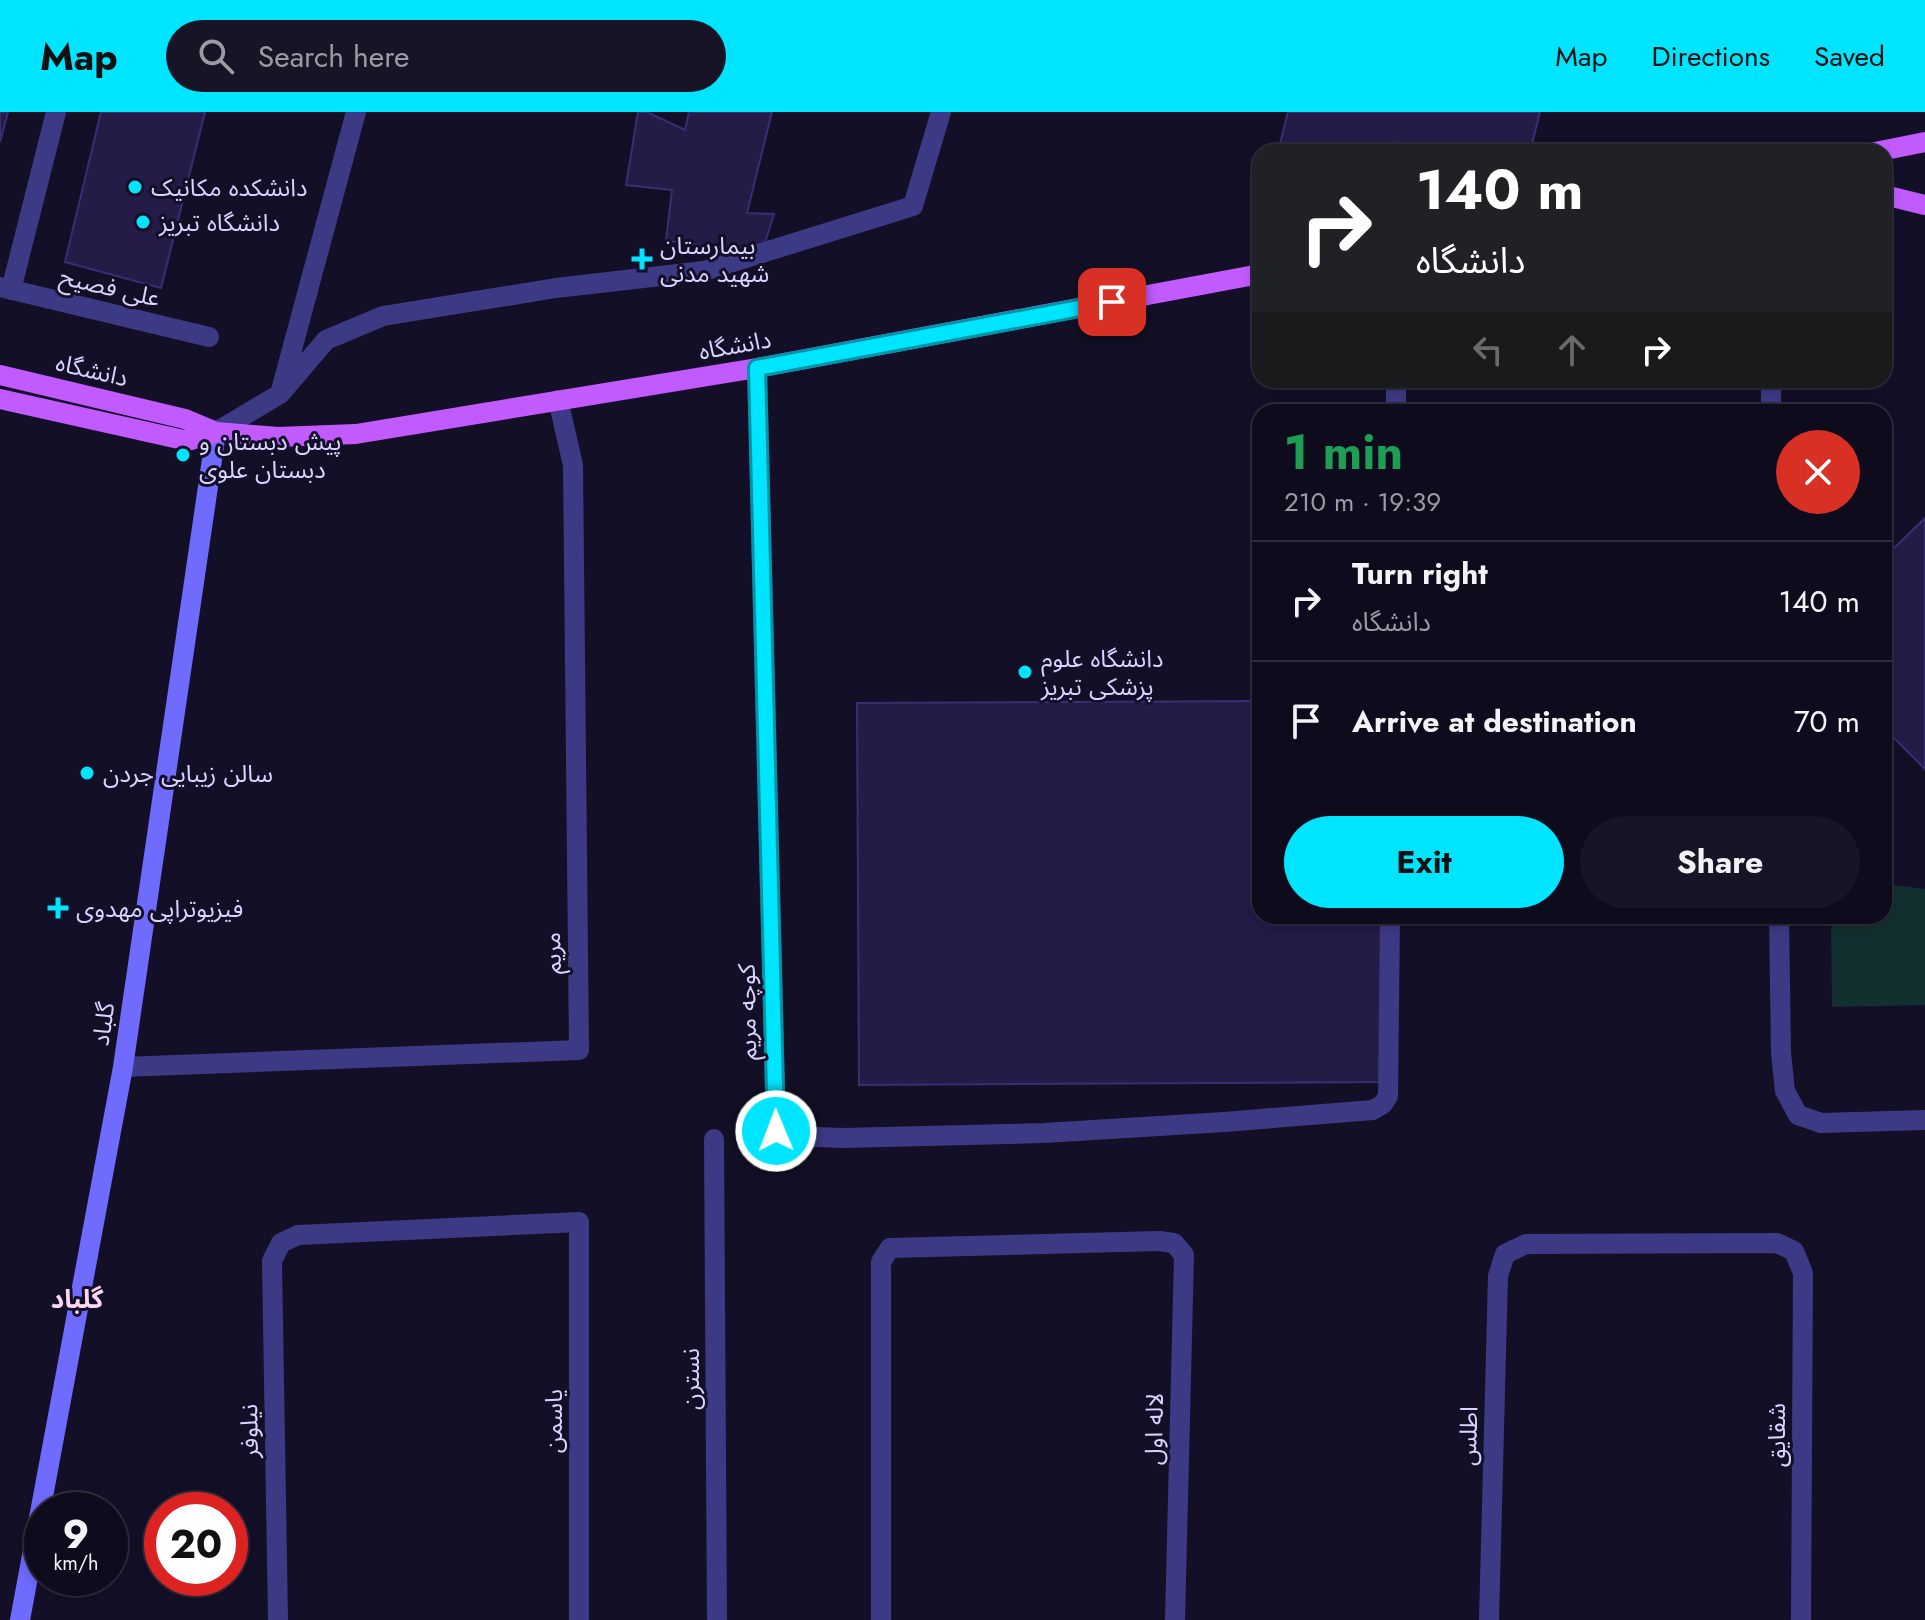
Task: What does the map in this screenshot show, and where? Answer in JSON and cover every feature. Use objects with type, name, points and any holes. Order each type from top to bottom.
[{"type":"main road","points":[[1892,149],[1925,142]]},
{"type":"main road","points":[[1892,197],[1925,205]]},
{"type":"main road","name":"دانشگاه","points":[[0,375],[185,419],[216,432],[278,437],[356,434],[757,368],[1252,275]]},
{"type":"main road","name":"دانشگاه","points":[[0,399],[188,441],[216,432]]},
{"type":"main road","name":"گلباد","points":[[20,1620],[123,1067],[216,432]]},
{"type":"street","points":[[6,288],[56,112]]},
{"type":"street","points":[[280,394],[356,112]]},
{"type":"street","points":[[216,432],[280,394],[326,340],[383,316],[556,288],[704,271],[913,206],[941,112]]},
{"type":"street","name":"علی فصیح","points":[[6,288],[209,337]]},
{"type":"street","name":"کوچه مریم","points":[[757,368],[776,1131],[789,1136],[843,1138],[1044,1133],[1373,1110],[1383,1104],[1388,1096],[1390,924]]},
{"type":"street","name":"مریم","points":[[123,1067],[579,1050],[573,465],[558,400]]},
{"type":"street","points":[[1779,924],[1781,1053],[1785,1091],[1798,1115],[1821,1123],[1925,1120]]},
{"type":"street","name":"نسترن","points":[[714,1139],[717,1620]]},
{"type":"street","name":"نیلوفر","points":[[278,1620],[272,1261],[281,1243],[298,1235],[579,1222]]},
{"type":"street","name":"یاسمن","points":[[579,1222],[579,1620]]},
{"type":"street","name":"لاله اول","points":[[881,1620],[881,1262],[890,1248],[1144,1241],[1174,1243],[1184,1255],[1175,1620]]},
{"type":"street","name":"اطلس","points":[[1489,1620],[1498,1276],[1505,1254],[1526,1244],[1777,1243],[1794,1251]]},
{"type":"street","name":"شقایق","points":[[1794,1251],[1803,1273],[1801,1620]]},
{"type":"green space","points":[[1892,885],[1925,889],[1925,1005],[1832,1007],[1831,924],[1892,924]]},
{"type":"building","points":[[0,112],[8,112],[0,142]]},
{"type":"building","name":"دانشکده مکانیک","points":[[101,112],[205,112],[161,288],[65,262]]},
{"type":"building","points":[[638,112],[647,112],[685,130],[689,112],[772,112],[747,213],[774,214],[762,252],[666,241],[672,190],[626,185]]},
{"type":"building","points":[[1288,112],[1540,112],[1532,144],[1280,144]]},
{"type":"building","points":[[1925,518],[1925,769],[1892,736],[1892,550]]},
{"type":"building","points":[[1252,701],[1252,924],[1383,924],[1384,1082],[859,1085],[857,703]]},
{"type":"place","name":"دانشکده مکانیک","points":[[135,187]]},
{"type":"place","name":"دانشگاه تبریز","points":[[143,222]]},
{"type":"place","name":"بیمارستان شهید مدنی","points":[[642,259]]},
{"type":"place","name":"پیش دبستان و دبستان علوی","points":[[183,455]]},
{"type":"place","name":"دانشگاه علوم پزشکی تبریز","points":[[1025,672]]},
{"type":"place","name":"سالن زیبایی جردن","points":[[87,773]]},
{"type":"place","name":"فیزیوتراپی مهدوی","points":[[58,908]]},
{"type":"district","name":"گلباد","points":[[77,1299]]},
{"type":"route","points":[[776,1131],[757,368],[1112,302]]}]
